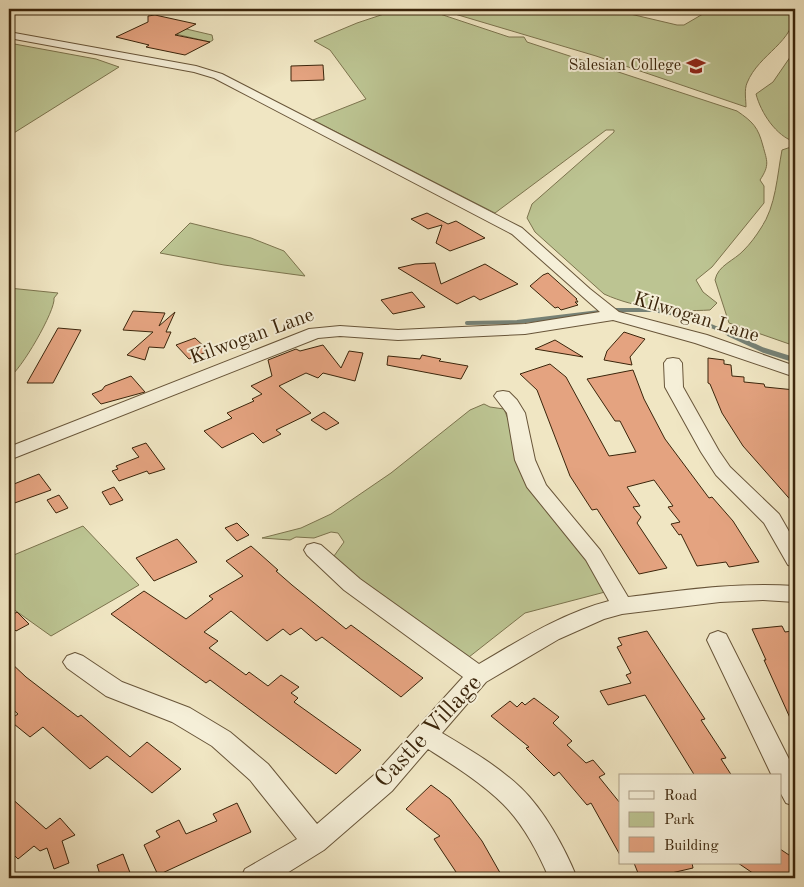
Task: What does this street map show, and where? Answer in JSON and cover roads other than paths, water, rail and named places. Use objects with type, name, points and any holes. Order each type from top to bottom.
[{"type":"street","points":[[9,35],[171,64],[218,76],[517,231],[607,310]]},
{"type":"street","name":"Kilwogan Lane","points":[[9,454],[315,333],[340,331],[398,336],[526,329],[607,310],[700,339],[795,372]]},
{"type":"street","points":[[672,363],[674,387],[710,452],[723,471],[772,519],[795,560]]},
{"type":"street","points":[[503,396],[516,413],[525,460],[537,487],[593,555],[622,606]]},
{"type":"street","points":[[314,550],[345,580],[452,654],[478,676]]},
{"type":"street","name":"Castle Village","points":[[255,878],[316,842],[383,783],[478,676],[551,633],[598,612],[622,606],[720,594],[763,592],[795,594]]},
{"type":"street","points":[[718,640],[734,670],[769,747],[795,795]]},
{"type":"street","points":[[75,662],[114,689],[177,713],[221,738],[259,772],[316,842]]},
{"type":"street","points":[[425,735],[463,758],[512,796],[548,842],[563,878]]},
{"type":"waterway","points":[[467,323],[517,322],[616,310],[653,310],[688,316],[732,335]]},
{"type":"waterway","points":[[729,334],[763,350],[795,360]]},
{"type":"place","name":"Salesian College","points":[[696,66]]}]
